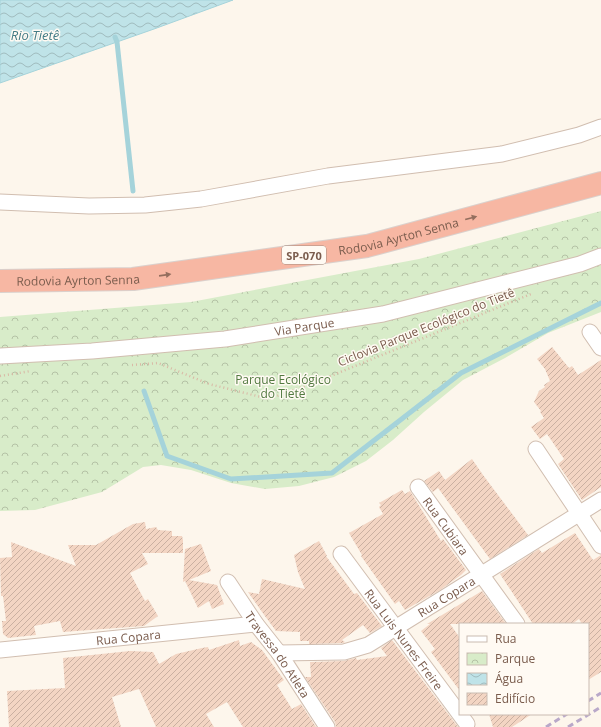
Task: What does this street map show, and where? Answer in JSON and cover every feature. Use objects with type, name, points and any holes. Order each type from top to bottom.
[{"type":"highway","name":"Rodovia Ayrton Senna","points":[[0,281],[133,280],[367,246],[601,183]]},
{"type":"street","points":[[0,202],[89,206],[145,205],[201,199],[328,176],[502,154],[579,135],[601,127]]},
{"type":"street","name":"Via Parque","points":[[0,356],[225,339],[383,314],[580,264],[601,256]]},
{"type":"street","points":[[590,332],[601,348]]},
{"type":"street","points":[[536,449],[601,546]]},
{"type":"street","name":"Rua Cubiara","points":[[418,487],[516,623]]},
{"type":"street","name":"Rua Copara","points":[[279,653],[344,652],[368,645],[601,500]]},
{"type":"street","name":"Rua Luis Nunes Freire","points":[[341,554],[459,712]]},
{"type":"street","name":"Travessa do Atleta","points":[[228,582],[256,624],[279,653],[327,727]]},
{"type":"street","name":"Rua Copara","points":[[0,650],[256,624]]},
{"type":"street","name":"Rua Luis Nunes Freire","points":[[461,715],[468,724]]},
{"type":"path","name":"Ciclovia Parque Ecológico do Tietê","points":[[128,365],[158,363],[209,384],[269,399],[320,380],[537,291]]},
{"type":"path","points":[[0,376],[37,371]]},
{"type":"green space","name":"Parque Ecológico do Tietê","points":[[601,211],[601,312],[548,333],[463,380],[366,461],[334,477],[299,486],[265,489],[231,483],[191,470],[161,465],[143,467],[102,492],[35,510],[0,511],[0,317],[191,302],[419,259]]},
{"type":"water","name":"Rio Tietê","points":[[0,0],[233,0],[0,83]]},
{"type":"building","points":[[552,347],[569,368],[572,366],[578,375],[601,360],[601,487],[582,500],[558,464],[564,459],[547,434],[540,439],[531,427],[544,418],[534,402],[539,391],[550,381],[545,369],[537,359]]},
{"type":"building","points":[[472,459],[528,535],[490,559],[438,488],[433,492],[424,481],[439,471],[445,480]]},
{"type":"building","points":[[402,490],[405,494],[410,491],[441,541],[443,539],[466,570],[440,590],[405,610],[399,601],[395,604],[361,556],[362,555],[349,533],[383,514],[379,507],[381,505],[379,503]]},
{"type":"building","points":[[145,522],[146,529],[156,527],[158,530],[172,531],[172,536],[182,536],[183,540],[183,553],[142,553],[148,564],[130,573],[145,601],[148,599],[158,616],[144,626],[63,632],[60,621],[34,626],[36,635],[8,638],[3,634],[2,621],[6,621],[3,596],[1,596],[0,558],[12,557],[11,542],[76,566],[68,545],[96,545],[133,524]]},
{"type":"building","points":[[575,533],[593,560],[601,555],[601,672],[589,679],[589,623],[581,623],[579,619],[573,623],[532,623],[500,574],[539,549],[542,553]]},
{"type":"building","points":[[319,541],[326,556],[354,594],[357,593],[382,626],[370,633],[363,625],[342,640],[345,642],[343,643],[309,644],[309,641],[300,641],[300,632],[276,631],[248,592],[259,594],[262,579],[305,589],[298,572],[294,555]]},
{"type":"building","points":[[201,544],[211,571],[189,580],[217,585],[224,604],[212,609],[209,601],[198,608],[185,581],[183,582],[185,549]]},
{"type":"building","points":[[482,591],[505,623],[450,624],[459,637],[459,690],[431,652],[435,649],[421,631],[430,624],[427,624]]},
{"type":"building","points":[[239,640],[240,646],[251,642],[262,650],[284,680],[277,685],[292,709],[301,704],[316,727],[243,727],[227,702],[206,714],[214,727],[156,727],[139,689],[112,697],[121,727],[9,727],[7,691],[65,688],[63,658],[130,651],[153,652],[159,664],[176,654],[208,647],[209,650]]},
{"type":"building","points":[[392,640],[458,727],[336,727],[335,722],[305,677],[311,677],[310,662],[344,661],[356,658],[357,660],[387,656],[381,648]]},
{"type":"building","points":[[489,715],[530,715],[512,727],[493,727]]},
{"type":"waterway","points":[[115,37],[117,42],[133,191]]},
{"type":"waterway","points":[[144,391],[167,456],[231,479],[332,473],[461,373],[601,303]]},
{"type":"railway","points":[[589,700],[601,693]]},
{"type":"railway","points":[[589,714],[601,707]]},
{"type":"railway","points":[[546,727],[565,715]]},
{"type":"railway","points":[[568,727],[588,715]]}]
